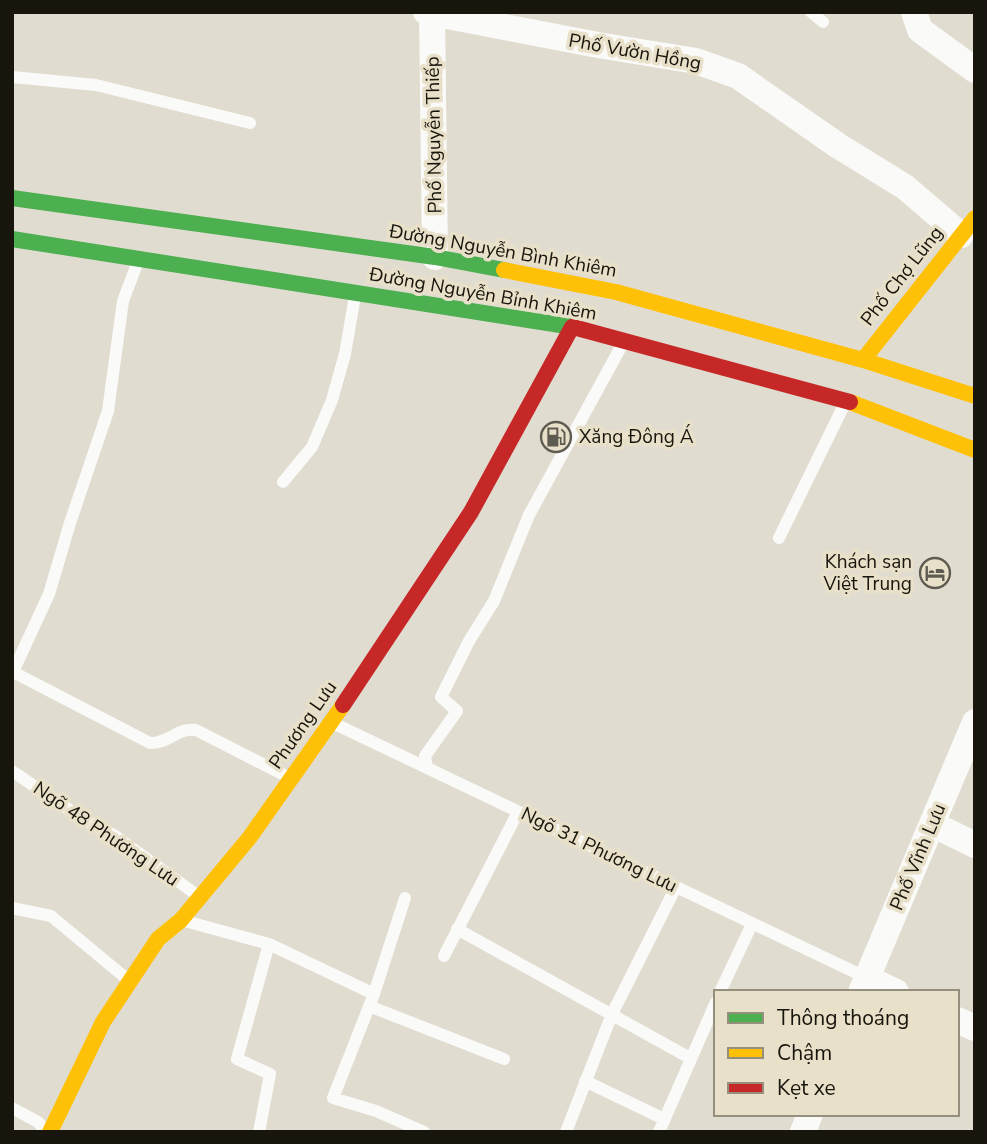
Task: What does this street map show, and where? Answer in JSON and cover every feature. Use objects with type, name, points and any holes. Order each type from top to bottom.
[{"type":"main road","name":"Đường Nguyễn Bình Khiêm","points":[[12,198],[435,257],[617,292],[863,360],[975,396]]},
{"type":"main road","name":"Phố Chợ Lũng","points":[[863,360],[968,226]]},
{"type":"main road","name":"Đường Nguyễn Bỉnh Khiêm","points":[[12,239],[572,327],[846,401],[975,450]]},
{"type":"main road","name":"Phương Lưu","points":[[49,1132],[103,1022],[158,939],[181,920],[250,837],[331,723],[471,512],[572,327]]},
{"type":"street","points":[[914,12],[920,30],[975,69]]},
{"type":"street","name":"Phố Vườn Hồng","points":[[430,13],[696,61],[738,76],[838,145],[968,226]]},
{"type":"street","name":"Phố Nguyễn Thiếp","points":[[430,13],[435,257]]},
{"type":"street","name":"Phố Vĩnh Lưu","points":[[864,985],[975,722]]},
{"type":"street","points":[[932,824],[975,845]]},
{"type":"street","points":[[864,985],[887,990]]},
{"type":"street","points":[[959,1021],[975,1028]]},
{"type":"lane","points":[[811,12],[823,22]]},
{"type":"lane","points":[[12,77],[96,85],[250,123]]},
{"type":"lane","points":[[139,261],[124,301],[108,411],[49,594],[13,673],[149,743],[159,743],[183,730],[197,730],[292,778]]},
{"type":"lane","points":[[283,482],[312,447],[332,400],[345,354],[355,292]]},
{"type":"lane","points":[[426,768],[425,756],[457,711],[441,697],[468,641],[494,601],[528,515],[624,342]]},
{"type":"lane","points":[[779,538],[846,401]]},
{"type":"lane","name":"Ngõ 31 Phương Lưu","points":[[331,723],[752,924],[864,985]]},
{"type":"lane","name":"Ngõ 48 Phương Lưu","points":[[12,771],[83,819],[114,835],[200,898]]},
{"type":"lane","points":[[443,956],[518,812]]},
{"type":"lane","points":[[566,1132],[612,1014],[676,887]]},
{"type":"lane","points":[[405,898],[371,1000],[333,1098],[376,1111],[424,1132]]},
{"type":"lane","points":[[12,908],[51,916],[130,981]]},
{"type":"lane","points":[[181,920],[269,944],[371,1000],[504,1059]]},
{"type":"lane","points":[[721,990],[752,924]]},
{"type":"lane","points":[[457,929],[690,1058]]},
{"type":"lane","points":[[259,1132],[270,1074],[237,1059],[269,944]]},
{"type":"lane","points":[[659,1132],[714,1006]]},
{"type":"lane","points":[[585,1082],[664,1119]]},
{"type":"lane","points":[[12,1108],[38,1122],[49,1132]]},
{"type":"traffic: fast","points":[[12,198],[435,257],[504,270]]},
{"type":"traffic: fast","points":[[12,239],[573,327]]},
{"type":"traffic: slow","points":[[863,360],[975,218]]},
{"type":"traffic: slow","points":[[504,270],[616,292],[863,360],[975,396]]},
{"type":"traffic: slow","points":[[850,402],[975,450]]},
{"type":"traffic: slow","points":[[50,1132],[103,1022],[158,939],[181,920],[250,837],[343,705]]},
{"type":"traffic: jam","points":[[343,705],[471,512],[572,327]]},
{"type":"traffic: jam","points":[[573,327],[850,402]]},
{"type":"place","name":"Xăng Đông Á","points":[[556,437]]},
{"type":"place","name":"Khách sạn Việt Trung","points":[[935,573]]}]
